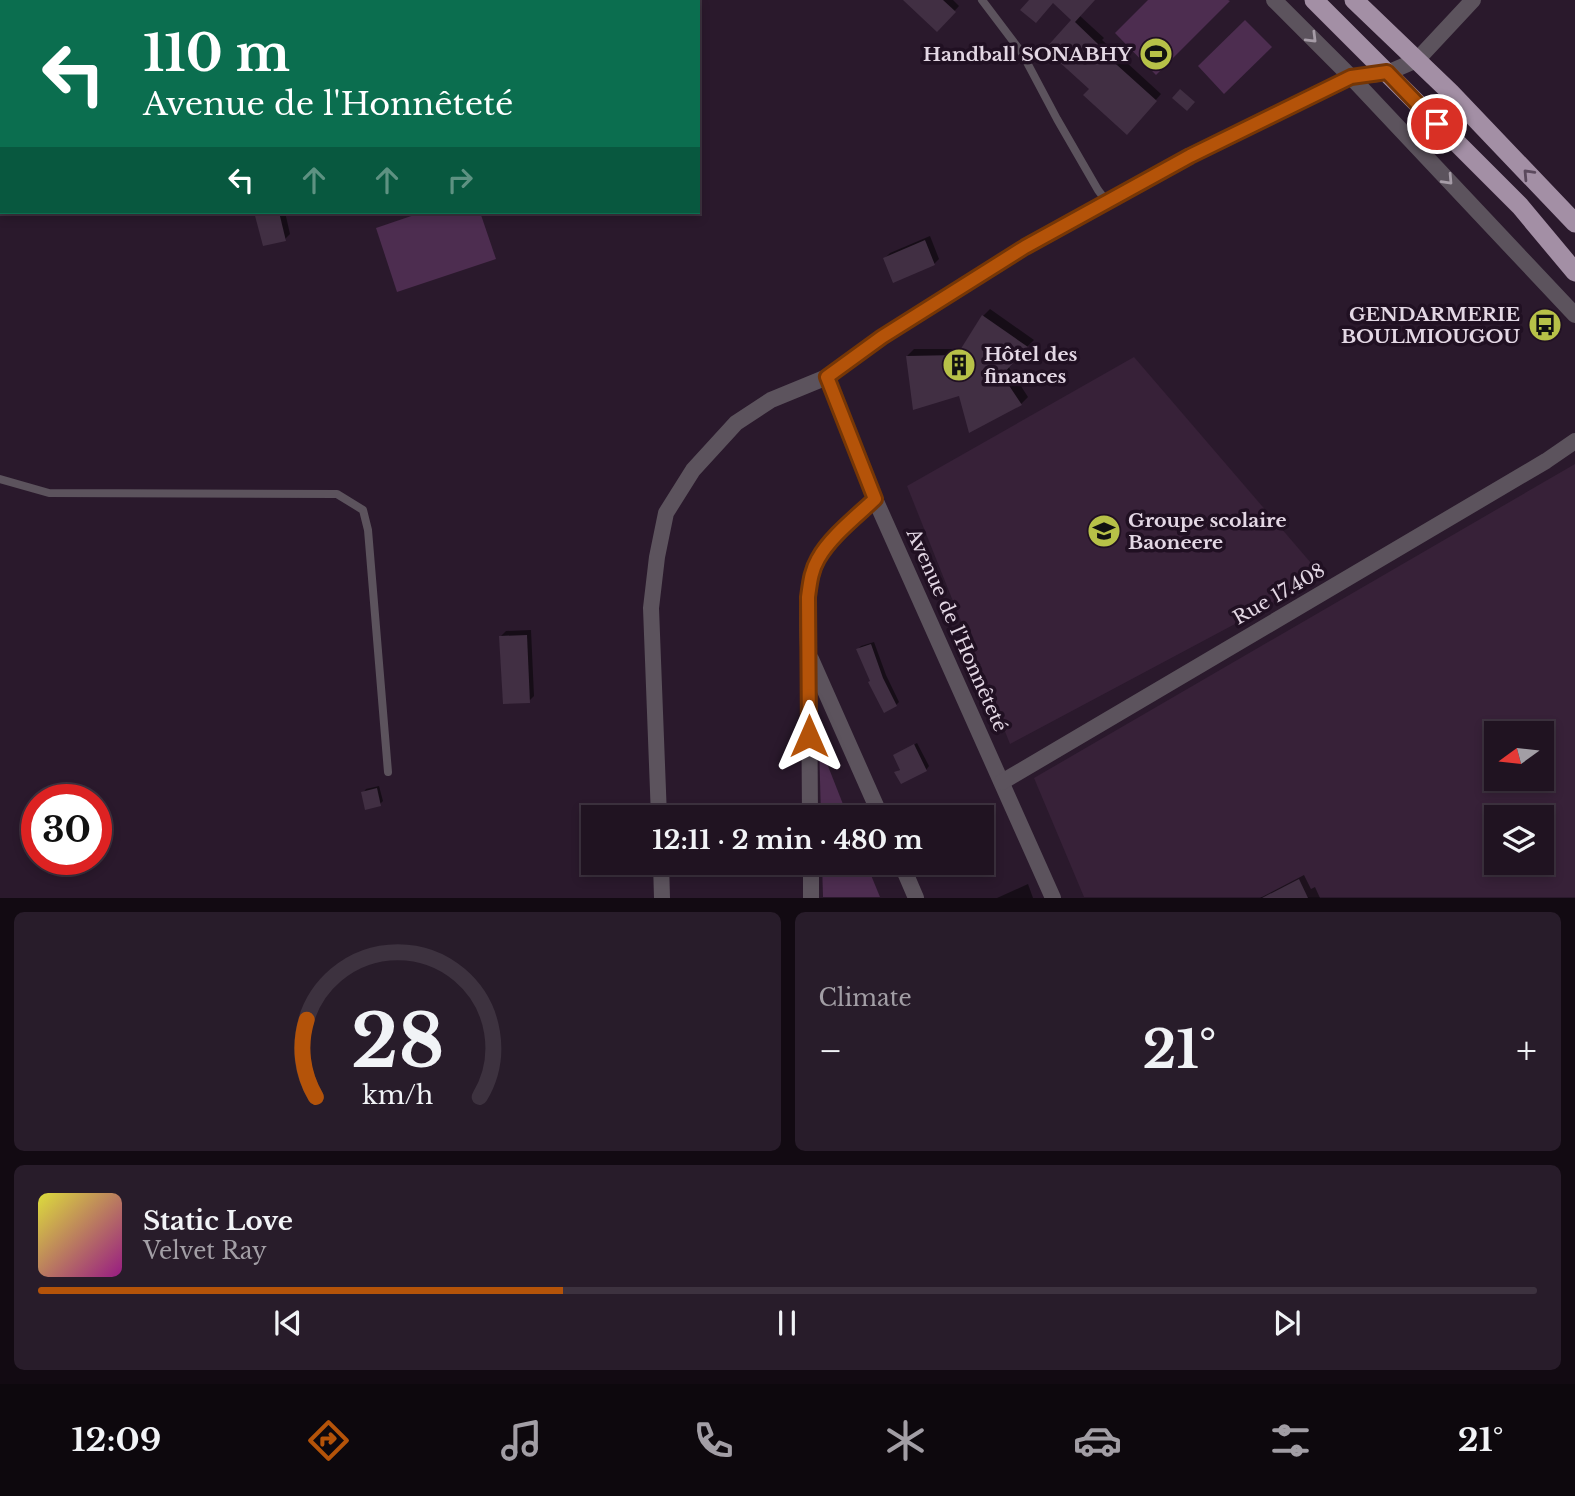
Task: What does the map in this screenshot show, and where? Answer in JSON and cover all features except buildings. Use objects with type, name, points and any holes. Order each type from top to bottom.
[{"type":"highway","points":[[1314,0],[1520,206],[1575,272]]},
{"type":"highway","points":[[1354,0],[1450,92],[1575,223]]},
{"type":"street","points":[[1274,0],[1351,77],[1575,315]]},
{"type":"street","points":[[659,805],[651,608],[657,557],[666,513],[693,470],[736,423],[771,400],[827,377],[882,337],[1003,261],[1190,156],[1351,77],[1387,72],[1416,60],[1473,0]]},
{"type":"street","name":"Avenue de l'Honnêteté","points":[[827,377],[875,499],[1054,898]]},
{"type":"street","name":"Rue 17.408","points":[[1002,782],[1546,461],[1575,441]]},
{"type":"street","points":[[810,805],[810,578],[818,558],[875,499]]},
{"type":"street","points":[[808,654],[876,805]]},
{"type":"street","points":[[662,875],[663,898]]},
{"type":"street","points":[[811,875],[811,898]]},
{"type":"street","points":[[906,875],[916,898]]},
{"type":"lane","points":[[982,0],[1021,52],[1107,202]]},
{"type":"lane","points":[[0,479],[49,493],[337,494],[363,510],[368,530],[388,772]]},
{"type":"shaded area","name":"Handball SONABHY","points":[[1148,0],[1230,1],[1156,75],[1115,33]]},
{"type":"shaded area","points":[[1245,20],[1272,47],[1224,94],[1198,66]]},
{"type":"shaded area","points":[[417,214],[481,214],[496,259],[397,292],[376,228]]},
{"type":"shaded area","name":"Groupe scolaire Baoneere","points":[[1134,357],[1323,577],[1010,744],[907,486]]},
{"type":"shaded area","points":[[1575,464],[1575,897],[1084,897],[1034,778]]},
{"type":"shaded area","points":[[819,743],[843,805],[821,805]]},
{"type":"shaded area","points":[[822,875],[871,875],[880,897],[823,897]]},
{"type":"place","name":"Handball SONABHY","points":[[1156,54]]},
{"type":"place","name":"GENDARMERIE BOULMIOUGOU","points":[[1545,325]]},
{"type":"place","name":"Hôtel des finances","points":[[959,365]]},
{"type":"place","name":"Groupe scolaire Baoneere","points":[[1104,531]]},
{"type":"route","points":[[809,736],[810,578],[818,558],[875,499],[827,377],[882,337],[1025,247],[1190,156],[1351,77],[1387,72],[1437,124]]}]
